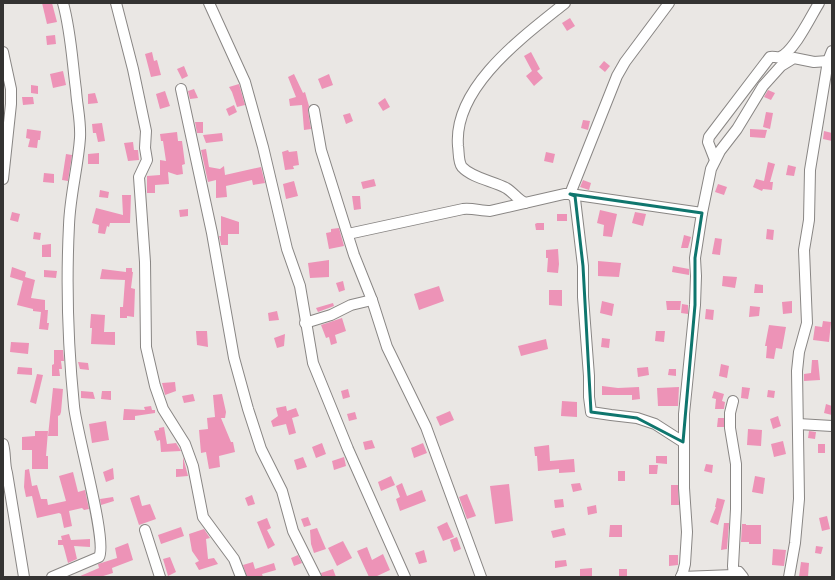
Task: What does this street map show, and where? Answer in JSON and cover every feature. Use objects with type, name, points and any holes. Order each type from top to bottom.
[{"type":"street","points":[[57,576],[99,557],[101,549],[95,507],[73,400],[68,315],[68,251],[69,222],[81,124],[77,105],[71,42],[63,3]]},
{"type":"street","points":[[116,3],[133,69],[146,131],[145,148],[147,160],[139,176],[145,262],[146,347],[155,386],[163,409],[185,444],[193,466],[203,517],[234,559],[242,577]]},
{"type":"street","points":[[209,3],[245,82],[263,148],[287,249],[300,286],[316,373],[348,449],[406,577]]},
{"type":"street","points":[[525,203],[518,200],[507,189],[473,174],[462,166],[458,150],[458,126],[470,97],[495,64],[522,38],[565,3]]},
{"type":"street","points":[[570,194],[617,76],[625,62],[669,3]]},
{"type":"street","points":[[715,160],[708,142],[709,137],[770,57],[780,57],[790,49],[798,39],[819,3]]},
{"type":"street","points":[[789,577],[795,543],[799,498],[797,371],[799,352],[807,316],[804,250],[809,220],[809,184],[817,120],[828,61],[832,51]]},
{"type":"street","points":[[3,52],[10,89],[11,104],[3,179]]},
{"type":"street","points":[[733,401],[730,413],[730,428],[736,464],[737,576],[681,577],[685,564],[688,532],[684,488],[683,442],[685,395],[695,305],[695,258],[711,169],[715,160],[763,86],[781,66],[794,58],[809,62],[828,61]]},
{"type":"street","points":[[180,89],[212,233],[234,358],[249,414],[261,449],[282,491],[293,531],[316,577]]},
{"type":"street","points":[[314,110],[321,150],[354,255],[372,300],[387,347],[426,427],[481,577]]},
{"type":"street","points":[[348,234],[463,209],[471,208],[490,211],[564,194],[702,214]]},
{"type":"street","points":[[570,194],[575,199],[583,266],[583,297],[587,330],[589,396],[591,412],[637,418],[655,424],[683,442]]},
{"type":"street","points":[[306,323],[331,315],[351,305],[372,300]]},
{"type":"street","points":[[798,424],[832,426]]},
{"type":"street","points":[[3,444],[5,452],[4,463],[7,473],[24,577]]},
{"type":"street","points":[[145,530],[160,577]]},
{"type":"highlighted area","points":[[570,194],[702,213],[695,258],[695,305],[683,442],[637,418],[591,412],[583,266],[575,196]]},
{"type":"building","points":[[42,3],[52,3],[57,22],[47,24]]},
{"type":"building","points":[[570,18],[575,26],[567,31],[562,23]]},
{"type":"building","points":[[55,35],[56,44],[47,45],[46,36]]},
{"type":"building","points":[[152,52],[154,61],[157,60],[161,75],[151,77],[145,54]]},
{"type":"building","points":[[531,52],[540,69],[537,71],[543,78],[534,86],[526,76],[532,71],[524,56]]},
{"type":"building","points":[[604,61],[610,66],[605,72],[599,67]]},
{"type":"building","points":[[184,66],[188,76],[182,79],[177,69]]},
{"type":"building","points":[[63,71],[66,85],[53,88],[50,74]]},
{"type":"building","points":[[294,74],[303,93],[305,92],[309,106],[308,111],[311,129],[304,130],[302,105],[290,106],[289,99],[296,97],[288,77]]},
{"type":"building","points":[[329,74],[333,85],[322,89],[318,79]]},
{"type":"building","points":[[239,84],[245,105],[237,107],[229,87]]},
{"type":"building","points":[[31,85],[38,86],[38,94],[31,93]]},
{"type":"building","points":[[194,89],[198,98],[190,99],[188,91]]},
{"type":"building","points":[[768,90],[775,93],[771,100],[764,97]]},
{"type":"building","points":[[165,91],[170,106],[160,109],[156,94]]},
{"type":"building","points":[[95,93],[98,103],[88,104],[88,94]]},
{"type":"building","points":[[22,97],[33,97],[34,104],[23,105]]},
{"type":"building","points":[[385,98],[390,107],[383,111],[378,103]]},
{"type":"building","points":[[234,105],[237,112],[229,116],[226,109]]},
{"type":"building","points":[[766,112],[773,113],[770,129],[763,127]]},
{"type":"building","points":[[350,113],[353,121],[346,124],[343,115]]},
{"type":"building","points":[[583,120],[590,121],[588,130],[581,128]]},
{"type":"building","points":[[195,122],[203,122],[203,133],[197,133]]},
{"type":"building","points":[[102,123],[105,141],[98,142],[96,133],[93,133],[92,124]]},
{"type":"building","points":[[27,129],[41,131],[37,148],[28,147],[30,139],[26,138]]},
{"type":"building","points":[[750,129],[767,130],[765,138],[750,137]]},
{"type":"building","points":[[824,131],[832,133],[832,141],[823,139]]},
{"type":"building","points":[[177,132],[178,141],[182,141],[185,164],[182,165],[183,174],[177,175],[168,172],[169,184],[155,185],[155,193],[147,193],[147,176],[160,175],[160,160],[166,161],[163,141],[161,141],[160,134]]},
{"type":"building","points":[[222,133],[223,141],[206,143],[203,135]]},
{"type":"building","points":[[133,142],[134,150],[138,150],[139,160],[128,161],[124,143]]},
{"type":"building","points":[[206,149],[209,167],[220,169],[224,166],[225,175],[261,167],[265,183],[253,185],[252,180],[226,186],[227,197],[216,198],[216,180],[208,182],[201,150]]},
{"type":"building","points":[[288,150],[289,152],[297,151],[299,165],[293,166],[294,169],[285,170],[282,152]]},
{"type":"building","points":[[546,152],[555,154],[553,163],[544,161]]},
{"type":"building","points":[[99,153],[99,164],[88,164],[88,154]]},
{"type":"building","points":[[66,154],[72,155],[68,181],[62,180]]},
{"type":"building","points":[[768,162],[775,164],[770,182],[773,182],[772,190],[763,189],[762,191],[753,187],[756,179],[764,181]]},
{"type":"building","points":[[788,165],[796,167],[794,176],[786,175]]},
{"type":"building","points":[[44,173],[54,174],[54,183],[43,182]]},
{"type":"building","points":[[374,179],[376,186],[363,189],[361,182]]},
{"type":"building","points":[[583,180],[591,183],[589,190],[580,187]]},
{"type":"building","points":[[294,181],[298,196],[286,199],[283,184]]},
{"type":"building","points":[[718,184],[727,187],[724,195],[715,192]]},
{"type":"building","points":[[100,190],[109,192],[108,198],[99,197]]},
{"type":"building","points":[[122,195],[131,195],[130,223],[110,223],[109,227],[107,226],[105,234],[98,233],[99,225],[92,223],[96,208],[123,215]]},
{"type":"building","points":[[352,196],[360,196],[361,209],[354,210]]},
{"type":"building","points":[[188,209],[188,216],[180,217],[179,210]]},
{"type":"building","points":[[600,210],[617,214],[612,237],[603,236],[604,225],[597,223]]},
{"type":"building","points":[[12,212],[20,214],[18,222],[10,220]]},
{"type":"building","points":[[635,212],[646,214],[643,226],[632,223]]},
{"type":"building","points":[[557,214],[567,214],[567,221],[557,221]]},
{"type":"building","points":[[221,216],[239,222],[239,234],[228,234],[228,245],[221,245],[219,236],[221,236]]},
{"type":"building","points":[[544,223],[544,230],[536,230],[535,224]]},
{"type":"building","points":[[339,228],[344,246],[329,249],[326,233],[331,232],[331,229]]},
{"type":"building","points":[[767,229],[774,230],[773,240],[766,239]]},
{"type":"building","points":[[34,232],[41,233],[40,240],[33,239]]},
{"type":"building","points":[[684,235],[691,237],[688,248],[681,248]]},
{"type":"building","points":[[715,238],[722,239],[720,255],[712,254]]},
{"type":"building","points":[[51,244],[51,257],[42,257],[42,245]]},
{"type":"building","points":[[558,249],[558,273],[547,272],[548,258],[546,258],[546,250]]},
{"type":"building","points":[[329,260],[329,277],[310,278],[308,263]]},
{"type":"building","points":[[598,261],[621,263],[619,277],[598,276]]},
{"type":"building","points":[[673,266],[689,269],[689,275],[672,272]]},
{"type":"building","points":[[12,267],[26,272],[25,277],[35,280],[31,298],[45,300],[45,310],[48,310],[48,330],[39,329],[41,312],[33,311],[33,309],[17,305],[23,281],[10,277]]},
{"type":"building","points":[[126,268],[132,268],[133,272],[131,288],[135,289],[134,317],[127,316],[127,318],[120,318],[120,307],[123,307],[125,280],[100,279],[102,269],[126,272]]},
{"type":"building","points":[[44,270],[57,271],[56,278],[44,277]]},
{"type":"building","points":[[723,276],[737,277],[735,288],[722,286]]},
{"type":"building","points":[[343,281],[345,290],[339,292],[336,283]]},
{"type":"building","points":[[755,284],[763,285],[763,293],[754,293]]},
{"type":"building","points":[[439,286],[444,301],[419,310],[414,294]]},
{"type":"building","points":[[549,290],[562,290],[562,306],[549,305]]},
{"type":"building","points":[[602,301],[614,304],[612,316],[600,313]]},
{"type":"building","points":[[666,301],[681,301],[680,310],[667,310]]},
{"type":"building","points":[[792,301],[792,313],[783,314],[782,302]]},
{"type":"building","points":[[333,303],[334,306],[318,312],[316,308]]},
{"type":"building","points":[[682,304],[688,305],[688,314],[681,313]]},
{"type":"building","points":[[750,306],[760,307],[759,316],[749,317]]},
{"type":"building","points":[[706,309],[714,310],[713,320],[705,319]]},
{"type":"building","points":[[277,311],[279,320],[269,321],[268,313]]},
{"type":"building","points":[[91,314],[105,315],[104,332],[115,332],[115,345],[91,344]]},
{"type":"building","points":[[342,318],[346,331],[335,335],[337,343],[331,345],[329,337],[326,338],[321,325]]},
{"type":"building","points":[[823,321],[831,322],[829,342],[813,340],[815,326],[822,327]]},
{"type":"building","points":[[769,325],[786,327],[782,349],[776,348],[774,359],[766,358],[767,346],[765,346]]},
{"type":"building","points":[[196,331],[207,331],[208,347],[197,345]]},
{"type":"building","points":[[656,331],[665,331],[664,342],[655,341]]},
{"type":"building","points":[[285,334],[284,346],[277,348],[274,338]]},
{"type":"building","points":[[602,338],[610,339],[609,348],[601,347]]},
{"type":"building","points":[[546,339],[548,349],[521,356],[518,346]]},
{"type":"building","points":[[11,342],[29,343],[28,354],[10,352]]},
{"type":"building","points":[[54,350],[63,350],[64,361],[61,361],[62,369],[59,369],[60,376],[52,376]]},
{"type":"building","points":[[812,360],[818,360],[820,380],[804,381],[804,374],[811,373]]},
{"type":"building","points":[[78,362],[88,363],[89,370],[80,369]]},
{"type":"building","points":[[721,364],[729,366],[727,378],[719,376]]},
{"type":"building","points":[[18,367],[32,368],[32,375],[17,374]]},
{"type":"building","points":[[648,367],[649,375],[638,377],[637,368]]},
{"type":"building","points":[[669,369],[676,369],[676,376],[668,375]]},
{"type":"building","points":[[37,374],[43,375],[36,404],[30,402]]},
{"type":"building","points":[[175,382],[176,391],[165,395],[162,383]]},
{"type":"building","points":[[602,386],[618,388],[639,387],[640,399],[632,400],[632,395],[602,395]]},
{"type":"building","points":[[679,387],[678,406],[658,406],[657,388]]},
{"type":"building","points":[[742,387],[750,388],[748,399],[741,398]]},
{"type":"building","points":[[53,388],[63,389],[61,412],[58,416],[58,436],[48,436]]},
{"type":"building","points":[[348,389],[350,397],[343,399],[341,391]]},
{"type":"building","points":[[768,390],[775,391],[774,398],[767,397]]},
{"type":"building","points":[[81,391],[93,392],[95,399],[81,398]]},
{"type":"building","points":[[102,391],[111,391],[111,400],[101,399]]},
{"type":"building","points":[[714,391],[724,394],[722,401],[725,402],[724,409],[715,409],[716,399],[712,398]]},
{"type":"building","points":[[193,394],[195,401],[184,403],[182,396]]},
{"type":"building","points":[[222,394],[226,412],[225,418],[221,418],[231,442],[233,442],[235,452],[219,456],[220,467],[209,469],[206,452],[201,453],[199,430],[208,429],[207,418],[215,417],[213,395]]},
{"type":"building","points":[[562,401],[577,402],[577,417],[561,416]]},
{"type":"building","points":[[826,404],[832,406],[832,415],[824,413]]},
{"type":"building","points":[[151,406],[152,410],[155,410],[155,413],[135,416],[135,420],[123,420],[124,409],[145,410],[144,407]]},
{"type":"building","points":[[286,406],[287,411],[296,408],[299,416],[292,418],[296,433],[289,435],[286,424],[273,427],[271,421],[278,416],[276,408]]},
{"type":"building","points":[[450,411],[454,420],[440,426],[436,417]]},
{"type":"building","points":[[355,412],[357,419],[349,421],[347,414]]},
{"type":"building","points":[[778,416],[781,426],[773,429],[770,419]]},
{"type":"building","points":[[718,418],[724,418],[724,427],[717,427]]},
{"type":"building","points":[[106,421],[109,440],[92,443],[89,424]]},
{"type":"building","points":[[164,427],[167,444],[176,443],[181,451],[161,452],[160,440],[157,441],[154,431]]},
{"type":"building","points":[[748,429],[762,430],[761,446],[747,445]]},
{"type":"building","points":[[35,431],[48,431],[46,456],[48,456],[48,469],[32,469],[32,450],[22,450],[22,437],[35,436]]},
{"type":"building","points":[[809,431],[816,432],[815,439],[808,438]]},
{"type":"building","points":[[372,440],[375,448],[365,450],[363,442]]},
{"type":"building","points":[[783,441],[786,454],[774,457],[771,444]]},
{"type":"building","points":[[322,443],[326,454],[316,458],[312,447]]},
{"type":"building","points":[[423,443],[427,453],[414,458],[411,448]]},
{"type":"building","points":[[818,444],[825,444],[825,453],[818,453]]},
{"type":"building","points":[[549,445],[550,461],[574,459],[575,472],[559,473],[559,469],[538,471],[537,456],[535,456],[534,447]]},
{"type":"building","points":[[656,456],[667,456],[667,464],[656,463]]},
{"type":"building","points":[[183,457],[188,476],[176,477],[176,469],[183,469]]},
{"type":"building","points":[[303,457],[307,467],[297,470],[294,460]]},
{"type":"building","points":[[344,457],[346,466],[334,470],[332,461]]},
{"type":"building","points":[[706,464],[713,465],[712,473],[704,471]]},
{"type":"building","points":[[649,465],[658,465],[657,474],[649,474]]},
{"type":"building","points":[[113,468],[114,479],[106,482],[103,472]]},
{"type":"building","points":[[29,469],[32,486],[37,485],[41,499],[47,499],[48,505],[66,501],[59,476],[73,472],[78,492],[85,490],[89,509],[84,510],[82,508],[69,511],[72,526],[64,528],[61,514],[59,513],[37,518],[32,496],[26,497],[24,487],[25,470]]},
{"type":"building","points":[[618,471],[625,471],[625,481],[618,481]]},
{"type":"building","points":[[391,476],[395,485],[381,491],[378,482]]},
{"type":"building","points":[[755,476],[765,478],[763,494],[752,492]]},
{"type":"building","points":[[402,483],[407,496],[422,490],[426,501],[400,511],[396,499],[400,497],[396,486]]},
{"type":"building","points":[[580,483],[582,490],[573,492],[571,484]]},
{"type":"building","points":[[509,484],[513,521],[495,524],[490,486]]},
{"type":"building","points":[[671,485],[678,485],[679,505],[671,505]]},
{"type":"building","points":[[467,494],[476,516],[467,519],[459,497]]},
{"type":"building","points":[[139,495],[142,506],[150,504],[156,519],[139,525],[130,498]]},
{"type":"building","points":[[252,495],[255,504],[248,506],[245,498]]},
{"type":"building","points":[[113,497],[114,501],[101,505],[100,499]]},
{"type":"building","points":[[717,498],[725,500],[718,525],[710,522],[716,507]]},
{"type":"building","points":[[563,499],[564,507],[555,508],[554,500]]},
{"type":"building","points":[[596,505],[597,513],[588,515],[587,507]]},
{"type":"building","points":[[827,516],[830,529],[822,531],[819,518]]},
{"type":"building","points":[[308,517],[311,525],[304,527],[301,519]]},
{"type":"building","points":[[267,518],[271,528],[267,530],[275,545],[268,549],[257,522]]},
{"type":"building","points":[[447,522],[454,537],[443,541],[437,527]]},
{"type":"building","points":[[724,523],[729,523],[727,549],[721,550]]},
{"type":"building","points":[[742,524],[761,525],[761,544],[741,542]]},
{"type":"building","points":[[610,525],[622,525],[622,537],[609,537]]},
{"type":"building","points":[[181,527],[184,536],[161,544],[158,535]]},
{"type":"building","points":[[317,528],[326,549],[314,553],[311,544],[310,530]]},
{"type":"building","points":[[564,528],[566,535],[553,538],[551,531]]},
{"type":"building","points":[[204,529],[210,538],[206,539],[208,559],[214,558],[218,564],[199,570],[195,563],[199,561],[192,551],[189,534]]},
{"type":"building","points":[[69,534],[71,540],[90,539],[90,547],[74,546],[77,559],[68,563],[63,545],[58,545],[58,540],[62,540],[61,536]]},
{"type":"building","points":[[457,537],[461,549],[454,552],[450,540]]},
{"type":"building","points":[[343,541],[352,558],[337,566],[328,548]]},
{"type":"building","points":[[128,543],[133,560],[112,568],[113,573],[100,577],[78,577],[99,568],[98,564],[117,558],[115,548]]},
{"type":"building","points":[[816,546],[823,547],[821,554],[815,553]]},
{"type":"building","points":[[367,547],[372,560],[383,554],[390,570],[375,577],[369,577],[357,551]]},
{"type":"building","points":[[773,549],[786,550],[784,566],[772,565]]},
{"type":"building","points":[[424,550],[427,562],[419,564],[415,553]]},
{"type":"building","points":[[298,555],[302,563],[294,566],[291,558]]},
{"type":"building","points":[[669,555],[678,555],[678,565],[669,566]]},
{"type":"building","points":[[170,557],[176,572],[168,576],[163,559]]},
{"type":"building","points":[[566,560],[567,566],[555,568],[555,561]]},
{"type":"building","points":[[253,562],[255,569],[274,563],[276,570],[262,574],[263,577],[247,577],[243,565]]},
{"type":"building","points":[[801,562],[809,563],[808,577],[799,577]]},
{"type":"building","points":[[592,568],[592,576],[580,576],[580,569]]},
{"type":"building","points":[[333,569],[336,577],[322,577],[321,573]]},
{"type":"building","points":[[619,569],[627,569],[627,576],[619,576]]}]
